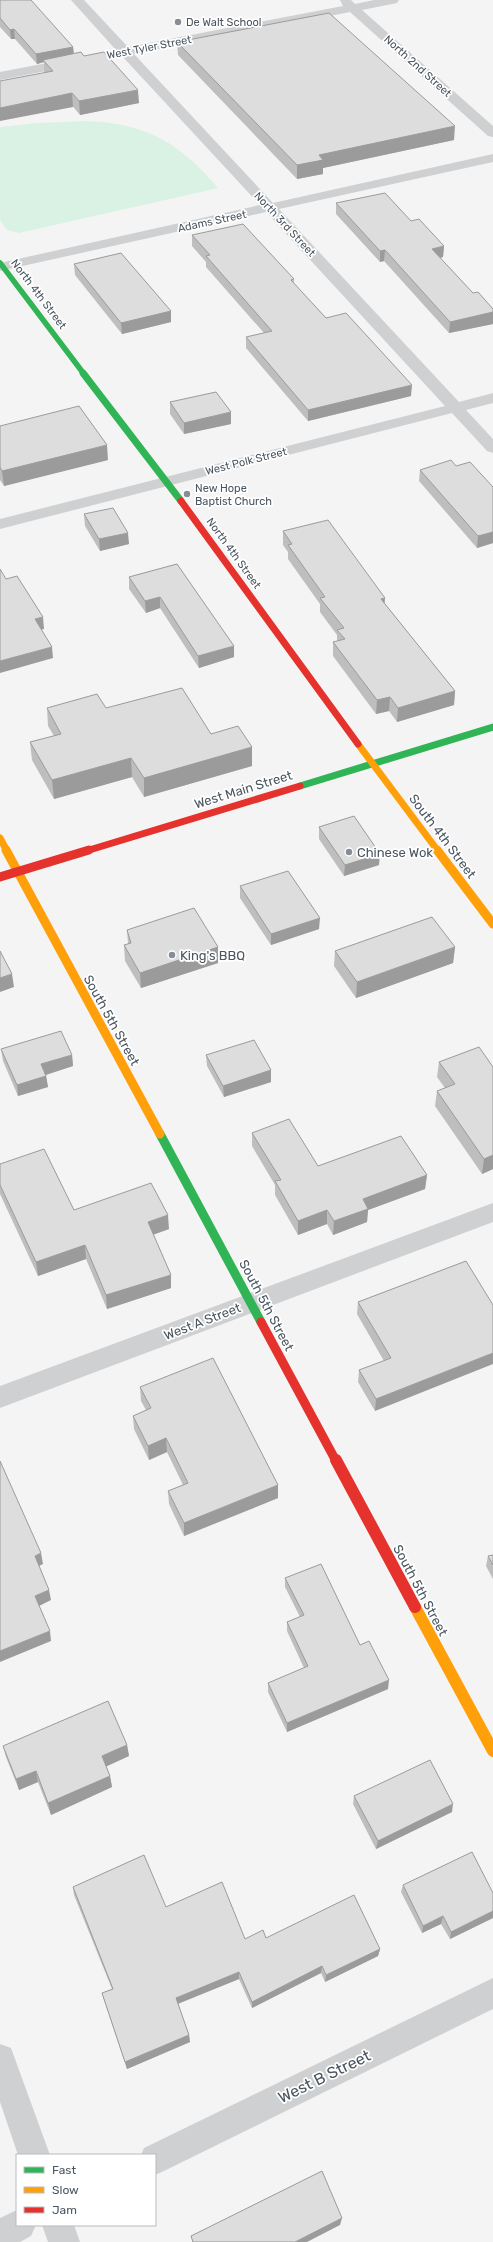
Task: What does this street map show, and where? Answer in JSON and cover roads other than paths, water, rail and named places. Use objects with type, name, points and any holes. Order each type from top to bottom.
[{"type":"street","name":"North 3rd Street","points":[[77,0],[493,448]]},
{"type":"street","name":"West Tyler Street","points":[[102,56],[348,4],[393,0]]},
{"type":"street","name":"North 2nd Street","points":[[348,4],[493,133]]},
{"type":"street","points":[[0,76],[86,59]]},
{"type":"street","name":"Adams Street","points":[[1,266],[493,158]]},
{"type":"street","name":"North 4th Street","points":[[1,266],[167,481],[372,764]]},
{"type":"street","name":"West Polk Street","points":[[0,524],[493,398]]},
{"type":"street","name":"West Main Street","points":[[0,877],[493,727]]},
{"type":"street","name":"South 4th Street","points":[[372,764],[493,924]]},
{"type":"street","name":"South 5th Street","points":[[0,838],[493,1751]]},
{"type":"street","name":"West A Street","points":[[0,1397],[493,1212]]},
{"type":"street","name":"West B Street","points":[[156,2159],[493,1993]]},
{"type":"street","points":[[0,2059],[34,2154]]},
{"type":"street","points":[[0,2235],[18,2226]]},
{"type":"street","points":[[58,2226],[64,2242]]},
{"type":"place","name":"De Walt School","points":[[178,22]]},
{"type":"place","name":"New Hope Baptist Church","points":[[187,494]]},
{"type":"place","name":"Chinese Wok","points":[[349,852]]},
{"type":"place","name":"King's BBQ","points":[[172,955]]}]
